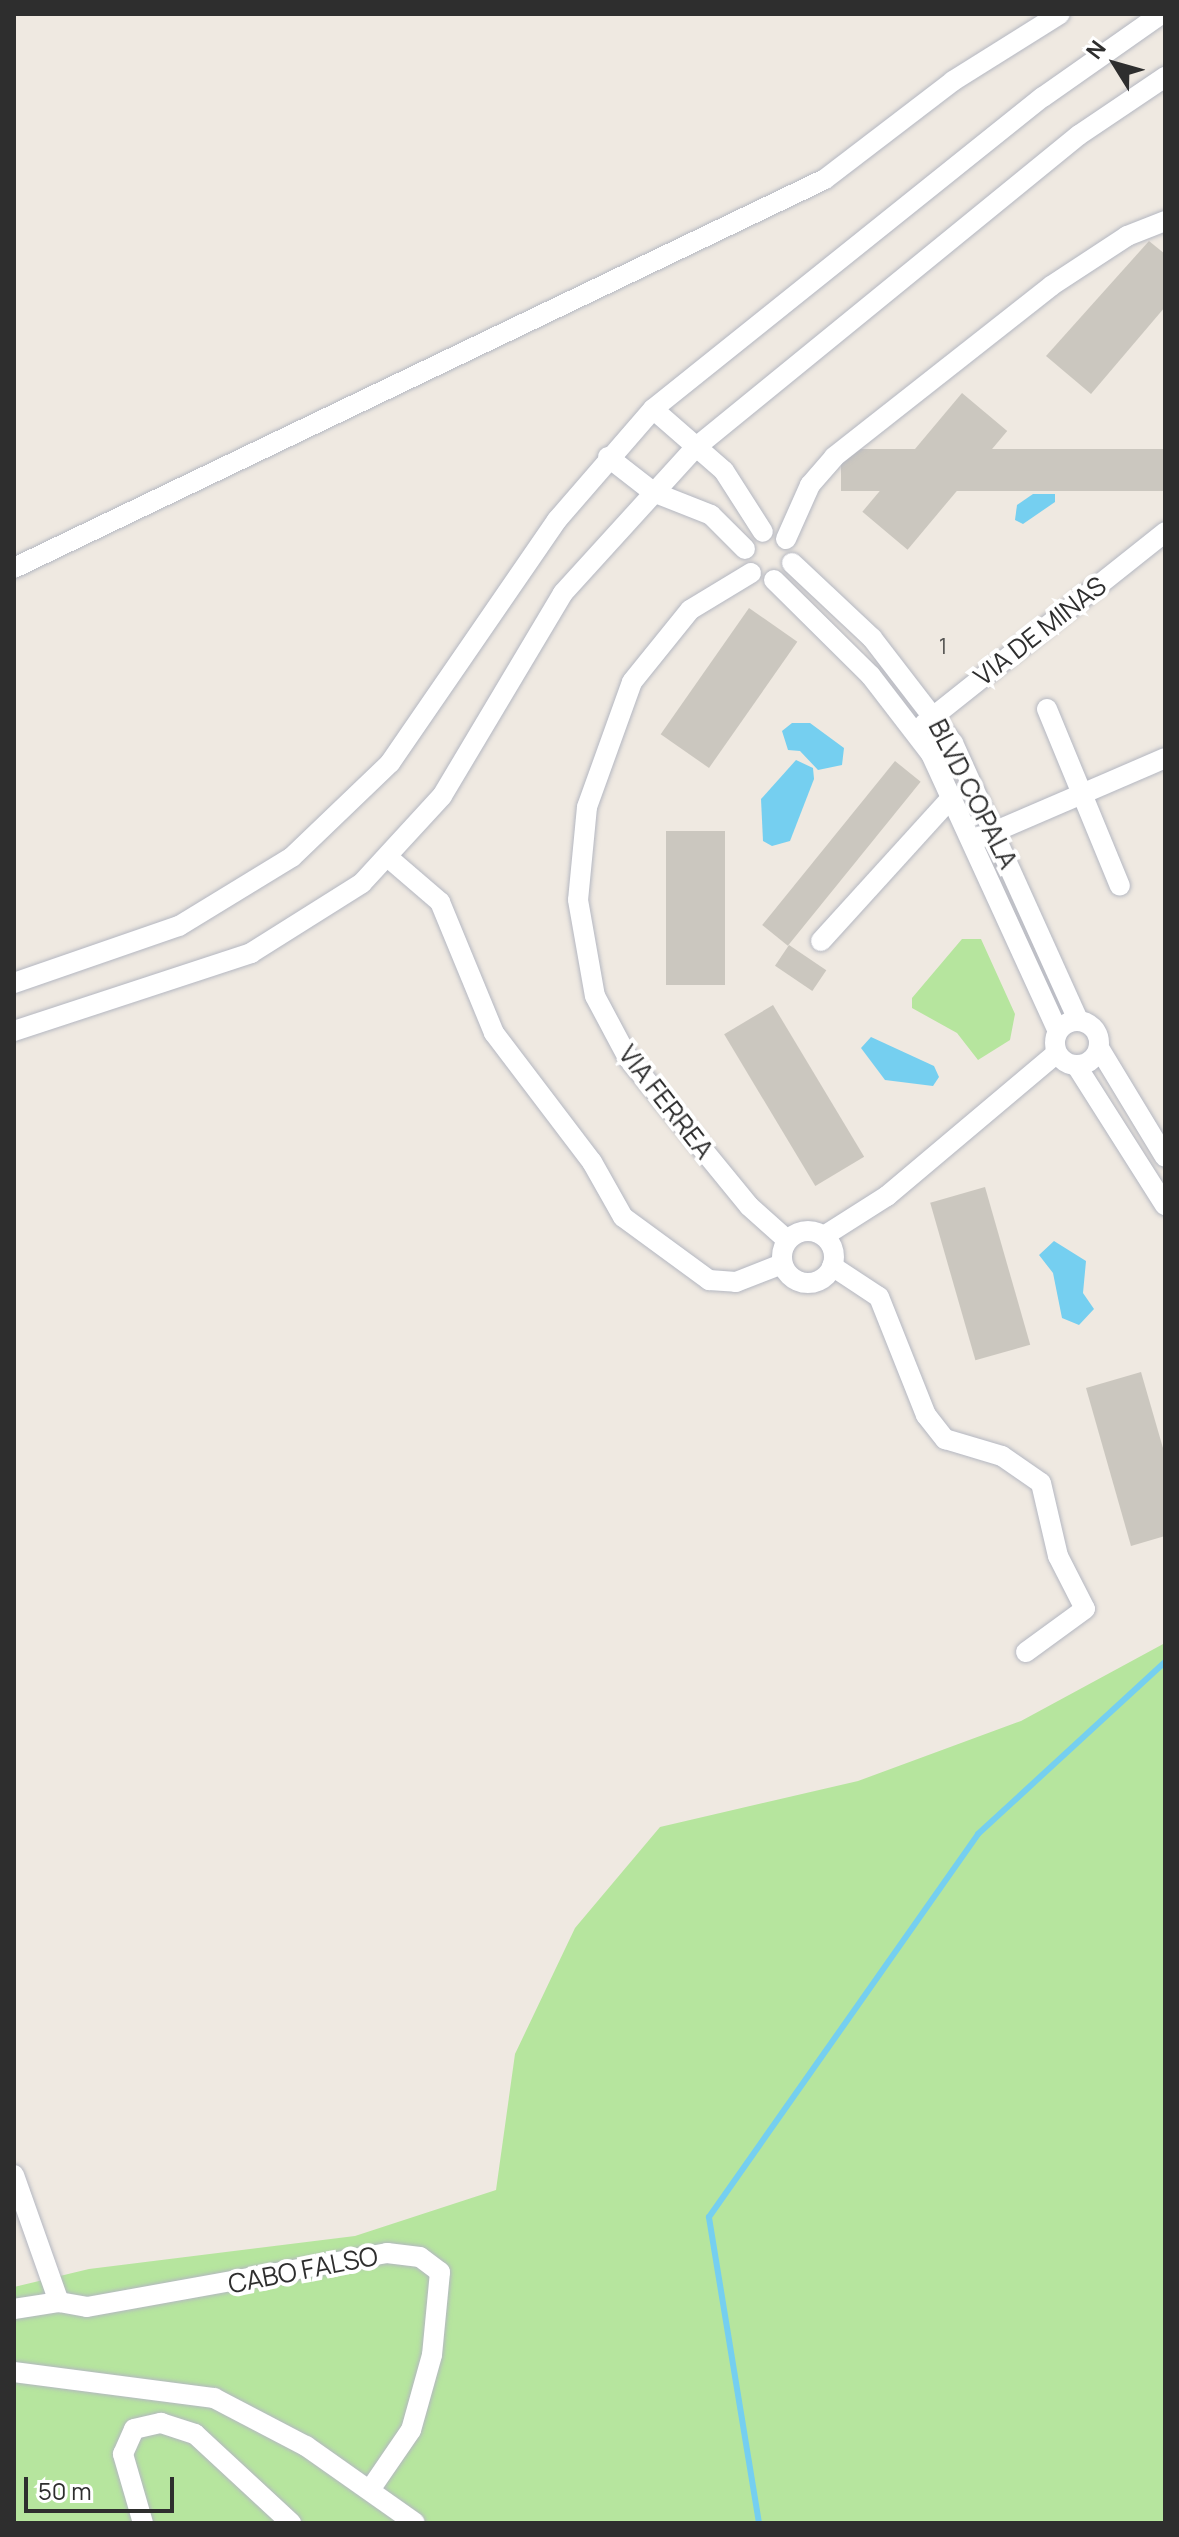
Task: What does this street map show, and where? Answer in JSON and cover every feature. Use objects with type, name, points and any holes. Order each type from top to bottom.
[{"type":"street","points":[[14,568],[825,179],[953,81],[1060,14]]},
{"type":"street","points":[[14,983],[179,926],[292,857],[390,763],[608,457],[653,409],[1043,97],[1161,14]]},
{"type":"street","points":[[14,1031],[251,953],[329,910],[390,859],[442,796],[563,593],[695,448],[1079,135],[1165,77]]},
{"type":"street","points":[[608,457],[653,492],[711,515],[745,549],[751,573],[774,580],[792,563],[786,539],[810,485],[834,457],[1051,286],[1127,236],[1165,221]]},
{"type":"street","points":[[653,409],[732,481],[763,532],[786,539]]},
{"type":"street","points":[[745,549],[763,532]]},
{"type":"street","name":"VIA DE MINAS","points":[[915,732],[1165,532]]},
{"type":"street","name":"BLVD COPALA","points":[[792,563],[872,638],[934,715],[994,833],[1078,1020],[1097,1032],[1099,1048],[1165,1157]]},
{"type":"street","name":"VIA FERREA","points":[[751,573],[690,610],[632,682],[587,807],[579,930],[595,996],[628,1058],[749,1206],[787,1240]]},
{"type":"street","name":"BLVD COPALA","points":[[774,580],[871,676],[915,732],[951,798],[1058,1031],[1057,1053]]},
{"type":"street","points":[[1047,709],[1080,798],[1120,886]]},
{"type":"street","points":[[971,841],[1080,798],[1165,758]]},
{"type":"street","points":[[821,941],[951,798]]},
{"type":"street","points":[[390,859],[440,902],[494,1033],[592,1162],[623,1217],[709,1280],[736,1282],[782,1264]]},
{"type":"street","points":[[1058,1031],[1078,1020]]},
{"type":"street","points":[[1076,1065],[1099,1048]]},
{"type":"street","points":[[782,1264],[787,1240],[801,1231],[824,1236],[887,1196],[1057,1053],[1076,1065],[1165,1205]]},
{"type":"street","points":[[824,1236],[832,1266],[879,1297],[926,1415],[945,1439],[1002,1456],[1041,1483],[1058,1556],[1085,1609],[1026,1652]]},
{"type":"street","points":[[782,1264],[806,1283],[832,1266]]},
{"type":"street","points":[[14,2175],[59,2302],[14,2309]]},
{"type":"street","name":"CABO FALSO","points":[[59,2302],[87,2307],[387,2253],[420,2257],[440,2272],[432,2355],[411,2430],[372,2487]]},
{"type":"street","points":[[14,2372],[214,2398],[372,2487],[415,2523]]},
{"type":"street","points":[[143,2523],[123,2454],[134,2429],[161,2423],[195,2434],[291,2523]]},
{"type":"green space","points":[[962,939],[981,939],[1015,1014],[1010,1040],[978,1060],[957,1033],[912,1008],[912,998]]},
{"type":"green space","points":[[1165,1643],[1165,2523],[14,2523],[14,2287],[89,2269],[355,2236],[496,2190],[515,2054],[575,1928],[660,1827],[858,1781],[1021,1721]]},
{"type":"water","points":[[1033,494],[1055,494],[1055,502],[1023,524],[1015,520],[1017,505]]},
{"type":"water","points":[[792,723],[810,723],[844,748],[842,765],[818,770],[800,751],[788,750],[782,731]]},
{"type":"water","points":[[796,760],[813,768],[814,779],[790,841],[772,846],[763,841],[761,799]]},
{"type":"water","points":[[871,1037],[934,1066],[939,1077],[933,1086],[885,1080],[861,1048]]},
{"type":"water","points":[[1054,1241],[1086,1261],[1083,1293],[1094,1309],[1079,1325],[1062,1318],[1053,1273],[1039,1255]]},
{"type":"building","points":[[1149,241],[1165,254],[1165,307],[1091,394],[1046,356]]},
{"type":"building","points":[[962,393],[1007,431],[908,550],[862,512]]},
{"type":"building","points":[[841,449],[1165,449],[1165,491],[841,491]]},
{"type":"building","points":[[749,608],[797,642],[709,768],[661,734]]},
{"type":"building","points":[[895,761],[921,782],[788,946],[762,925]]},
{"type":"building","points":[[666,831],[725,831],[725,985],[666,985]]},
{"type":"building","points":[[789,945],[826,970],[812,991],[775,966]]},
{"type":"building","points":[[773,1005],[864,1157],[815,1186],[724,1034]]},
{"type":"building","points":[[985,1187],[1030,1345],[975,1360],[930,1203]]},
{"type":"building","points":[[1141,1372],[1165,1455],[1165,1536],[1131,1546],[1086,1388]]},
{"type":"waterway","points":[[759,2523],[709,2217],[978,1834],[1165,1662]]}]
